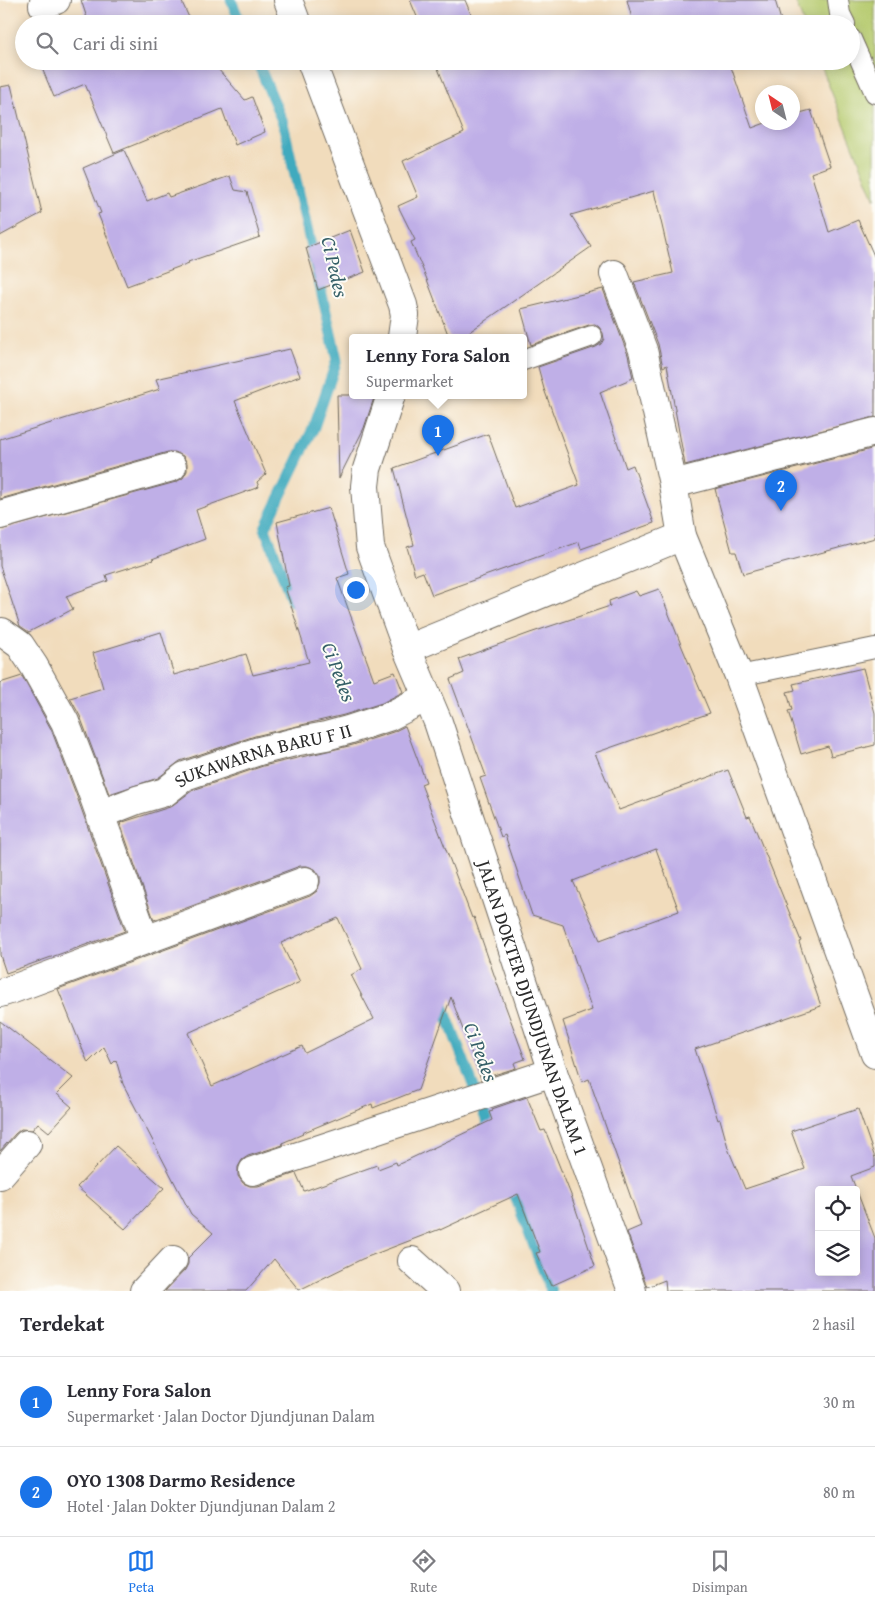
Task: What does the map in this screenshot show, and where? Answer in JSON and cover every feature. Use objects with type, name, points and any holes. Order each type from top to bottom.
[{"type":"street","points":[[288,0],[294,15]]},
{"type":"street","points":[[314,70],[403,304],[405,316],[402,334]]},
{"type":"street","points":[[614,274],[643,350],[673,484],[682,536],[739,676],[875,1054]]},
{"type":"street","name":"JALAN DOKTER DJUNDJUNAN DALAM 1","points":[[391,399],[367,469],[365,497],[370,547],[407,649],[438,722],[626,1289]]},
{"type":"street","points":[[673,484],[875,432]]},
{"type":"street","points":[[0,515],[172,467]]},
{"type":"street","points":[[407,649],[682,536]]},
{"type":"street","points":[[1,630],[20,645],[34,666],[60,714],[78,753],[101,814],[145,940]]},
{"type":"street","name":"SUKAWARNA BARU F II","points":[[101,814],[166,792],[185,776],[267,749],[341,732],[388,717],[427,697]]},
{"type":"street","points":[[0,993],[13,990],[305,881]]},
{"type":"street","points":[[253,1171],[553,1072]]},
{"type":"street","points":[[0,1175],[27,1144]]},
{"type":"street","points":[[144,1291],[173,1260]]},
{"type":"street","points":[[412,1261],[445,1291]]},
{"type":"lane","points":[[838,0],[840,15]]},
{"type":"lane","points":[[860,59],[875,93]]},
{"type":"lane","points":[[527,359],[592,336]]},
{"type":"lane","points":[[739,676],[875,648]]},
{"type":"green space","points":[[795,0],[875,0],[875,200],[823,70],[860,70],[860,15],[801,15]]},
{"type":"building","points":[[81,0],[181,0],[188,15],[86,15]]},
{"type":"building","points":[[410,0],[465,0],[471,15],[416,15]]},
{"type":"building","points":[[627,0],[775,0],[779,15],[631,15]]},
{"type":"building","points":[[43,70],[219,70],[245,100],[252,97],[265,132],[235,145],[222,109],[114,153],[85,84],[54,97]]},
{"type":"building","points":[[439,70],[732,70],[752,128],[755,127],[755,130],[800,130],[800,113],[811,110],[830,166],[811,173],[829,232],[858,220],[875,258],[875,417],[685,465],[667,365],[663,367],[658,344],[634,282],[673,273],[654,191],[571,215],[591,247],[466,334],[448,334],[411,242],[415,240],[398,206],[418,197],[403,161],[464,133]]},
{"type":"building","points":[[11,85],[42,213],[0,236],[0,87]]},
{"type":"building","points":[[124,150],[147,201],[167,193],[169,197],[230,176],[235,190],[247,192],[260,237],[127,286],[98,214],[101,213],[83,168]]},
{"type":"building","points":[[350,230],[365,272],[318,290],[306,248]]},
{"type":"building","points":[[603,289],[628,355],[633,378],[600,392],[626,468],[633,465],[654,523],[581,549],[579,542],[432,595],[423,572],[415,575],[407,547],[414,545],[394,468],[488,434],[515,508],[579,485],[544,389],[538,367],[596,347],[604,339],[603,333],[595,324],[589,325],[531,345],[521,309]]},
{"type":"building","points":[[290,349],[300,376],[235,401],[266,474],[257,482],[259,487],[196,510],[205,539],[153,560],[106,575],[108,581],[66,596],[73,609],[29,632],[20,626],[0,566],[0,530],[176,482],[183,478],[187,471],[187,463],[183,456],[175,452],[168,452],[0,499],[0,439],[160,389],[156,379]]},
{"type":"building","points":[[337,395],[349,395],[349,399],[374,399],[364,428],[339,478]]},
{"type":"building","points":[[875,448],[875,538],[743,574],[736,552],[732,552],[715,489]]},
{"type":"building","points":[[329,508],[349,574],[337,578],[374,680],[395,672],[403,692],[382,703],[344,715],[255,736],[180,761],[158,778],[109,794],[80,716],[70,698],[103,688],[93,653],[161,632],[174,675],[246,654],[253,675],[309,662],[285,587],[289,586],[277,522]]},
{"type":"building","points":[[659,589],[710,713],[595,753],[619,810],[728,770],[747,817],[750,816],[801,941],[799,942],[821,1006],[695,1049],[718,1120],[720,1119],[729,1151],[745,1189],[805,1169],[791,1131],[858,1109],[875,1158],[875,1167],[851,1176],[855,1186],[815,1186],[815,1276],[860,1276],[860,1199],[875,1238],[875,1291],[666,1291],[665,1280],[647,1287],[627,1232],[641,1226],[589,1079],[582,1082],[563,1021],[592,1010],[563,925],[532,915],[505,835],[501,837],[480,778],[486,776],[450,679],[464,673],[459,659],[610,606],[609,601],[636,591],[639,596]],"holes":[[[656,849],[679,911],[600,940],[573,881]]]},
{"type":"building","points":[[863,668],[875,713],[875,745],[831,756],[828,746],[801,754],[788,711],[792,710],[787,692],[795,690],[793,684]]},
{"type":"building","points":[[22,676],[51,729],[125,931],[6,973],[0,955],[0,683]]},
{"type":"building","points":[[405,726],[426,782],[421,784],[472,918],[474,917],[525,1059],[514,1063],[516,1068],[481,1079],[451,997],[418,1090],[373,1108],[372,1104],[302,1133],[282,1143],[283,1145],[248,1156],[242,1160],[238,1167],[238,1176],[243,1183],[250,1186],[258,1186],[296,1173],[304,1191],[377,1165],[378,1169],[396,1162],[397,1165],[492,1120],[489,1112],[493,1111],[492,1109],[527,1097],[541,1131],[545,1130],[571,1195],[595,1266],[551,1286],[536,1253],[540,1252],[518,1194],[440,1230],[362,1259],[299,1290],[274,1259],[246,1291],[165,1291],[185,1270],[188,1258],[213,1233],[191,1214],[123,1084],[116,1060],[112,1064],[104,1047],[88,1063],[58,989],[310,896],[317,891],[320,876],[315,869],[300,866],[154,920],[120,823],[170,807],[193,790],[263,766],[353,745],[393,732]],"holes":[[[338,918],[362,969],[351,975],[374,1019],[305,1053],[302,1046],[212,1086],[188,1033],[300,982],[281,943]]]},
{"type":"building","points":[[0,1021],[73,1078],[57,1094],[72,1107],[49,1132],[38,1123],[32,1130],[21,1129],[0,1151]]},
{"type":"building","points":[[116,1146],[164,1188],[125,1229],[77,1187]]},
{"type":"waterway","name":"Ci Pedes","points":[[231,0],[237,15]]},
{"type":"waterway","name":"Ci Pedes","points":[[261,70],[283,123],[337,360],[314,427],[265,528],[292,601]]},
{"type":"waterway","name":"Ci Pedes","points":[[440,998],[492,1135]]},
{"type":"waterway","name":"Ci Pedes","points":[[510,1183],[551,1291]]},
{"type":"place","name":"Lenny Fora Salon","points":[[438,456]]},
{"type":"place","name":"OYO 1308 Darmo Residence","points":[[781,511]]}]
